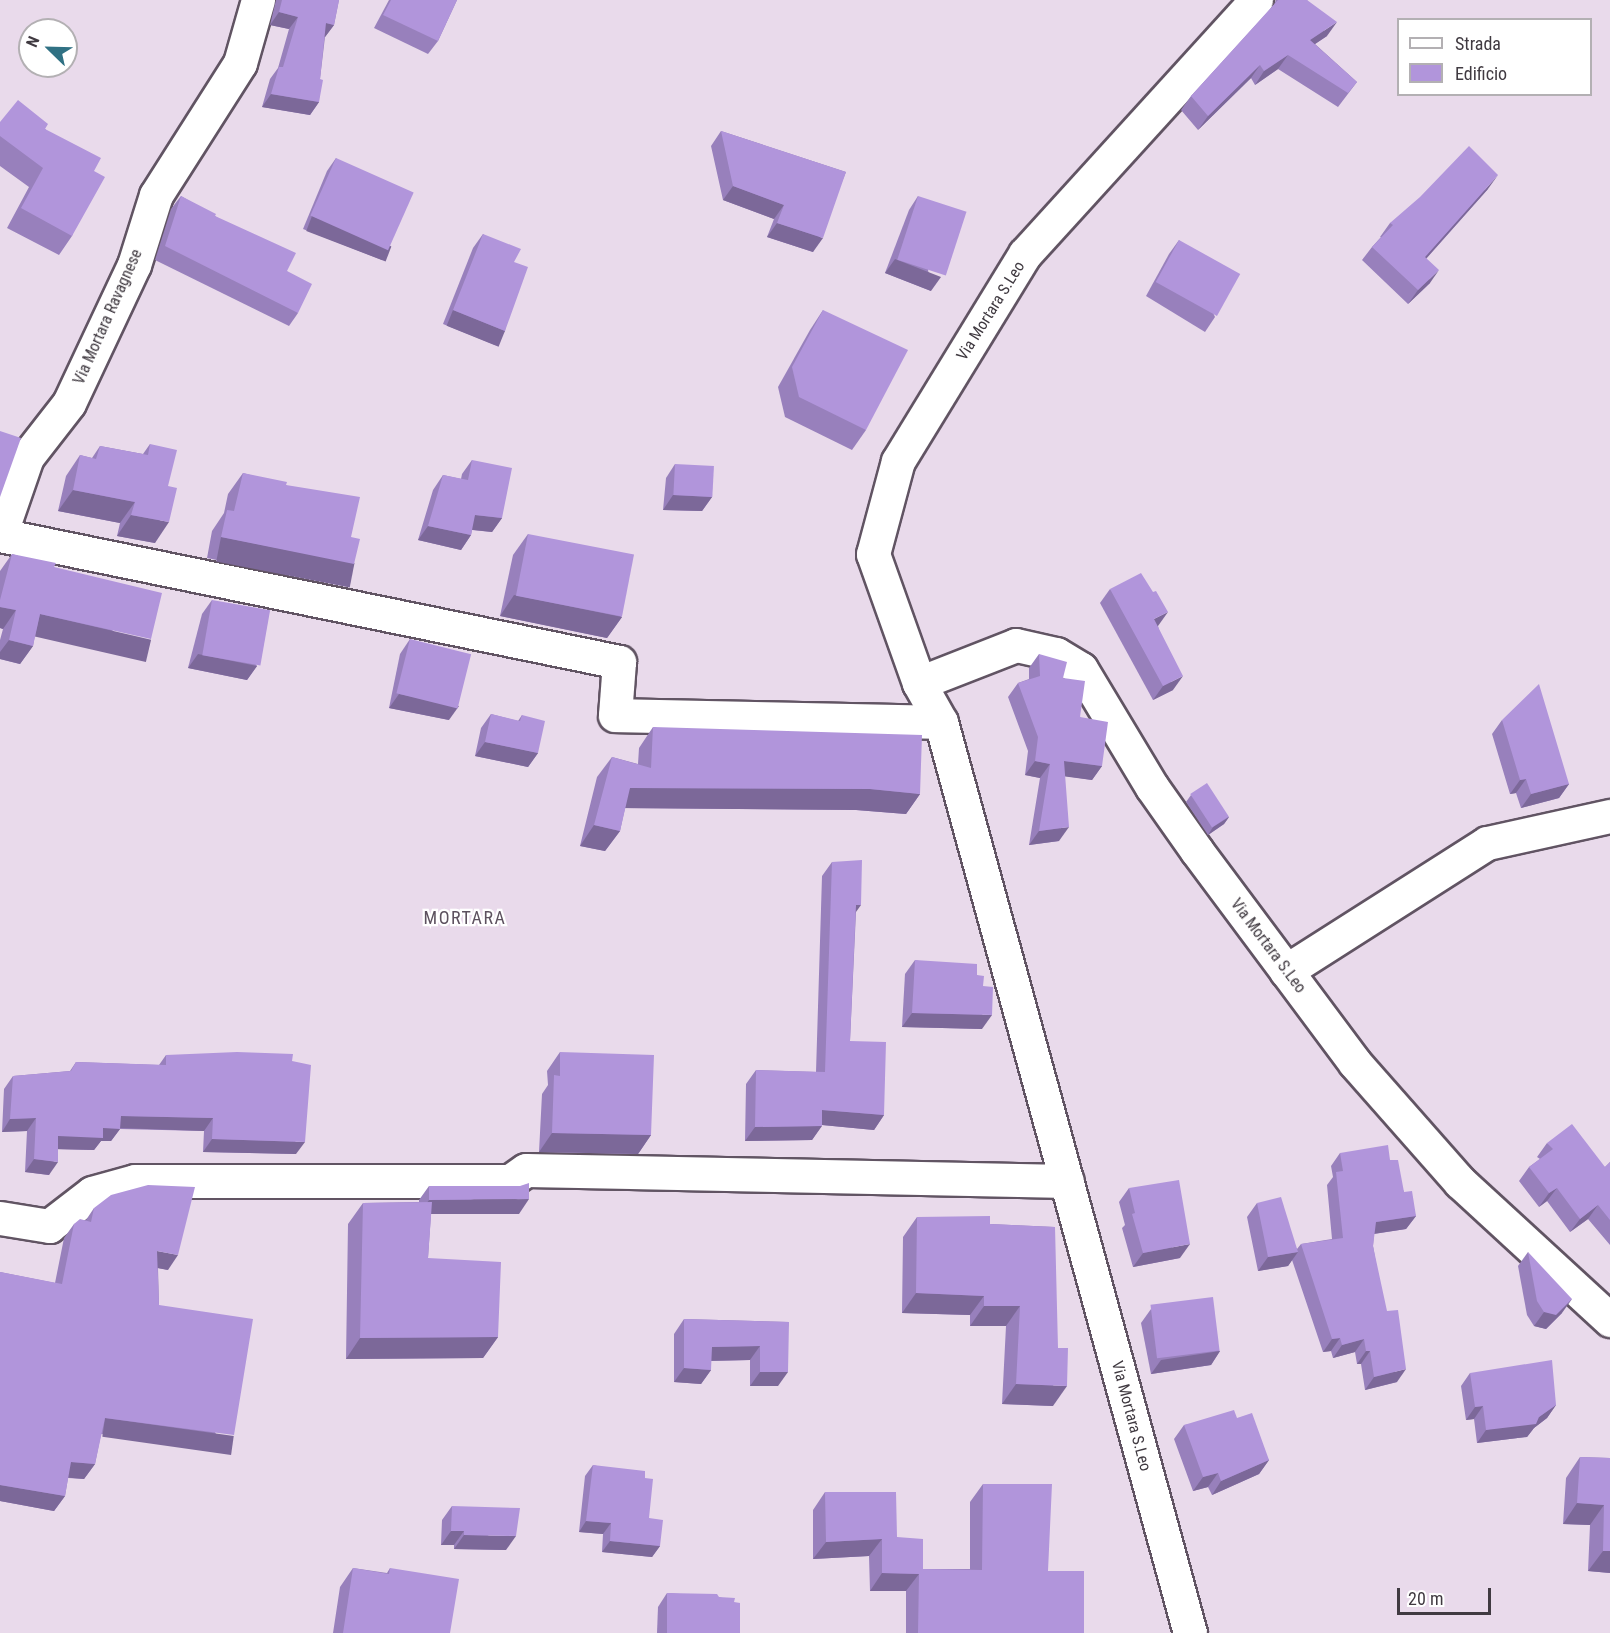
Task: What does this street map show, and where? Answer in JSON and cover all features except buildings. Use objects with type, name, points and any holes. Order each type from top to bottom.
[{"type":"street","name":"Via Mortara Ravagnese","points":[[0,535],[27,457],[69,403],[134,265],[156,195],[240,63],[258,0]]},
{"type":"street","name":"Via Mortara S.Leo","points":[[1190,1633],[941,722],[919,683],[873,554],[898,461],[1025,254],[1256,0]]},
{"type":"street","points":[[0,535],[619,662],[615,715],[941,722]]},
{"type":"street","name":"Via Mortara S.Leo","points":[[919,683],[1016,645],[1056,654],[1080,669],[1158,796],[1355,1063],[1460,1182],[1610,1320]]},
{"type":"street","points":[[1286,971],[1487,843],[1610,816]]},
{"type":"street","points":[[0,1218],[49,1226],[92,1193],[135,1181],[510,1181],[526,1170],[1067,1181]]},
{"type":"district","name":"MORTARA","points":[[465,918]]}]
